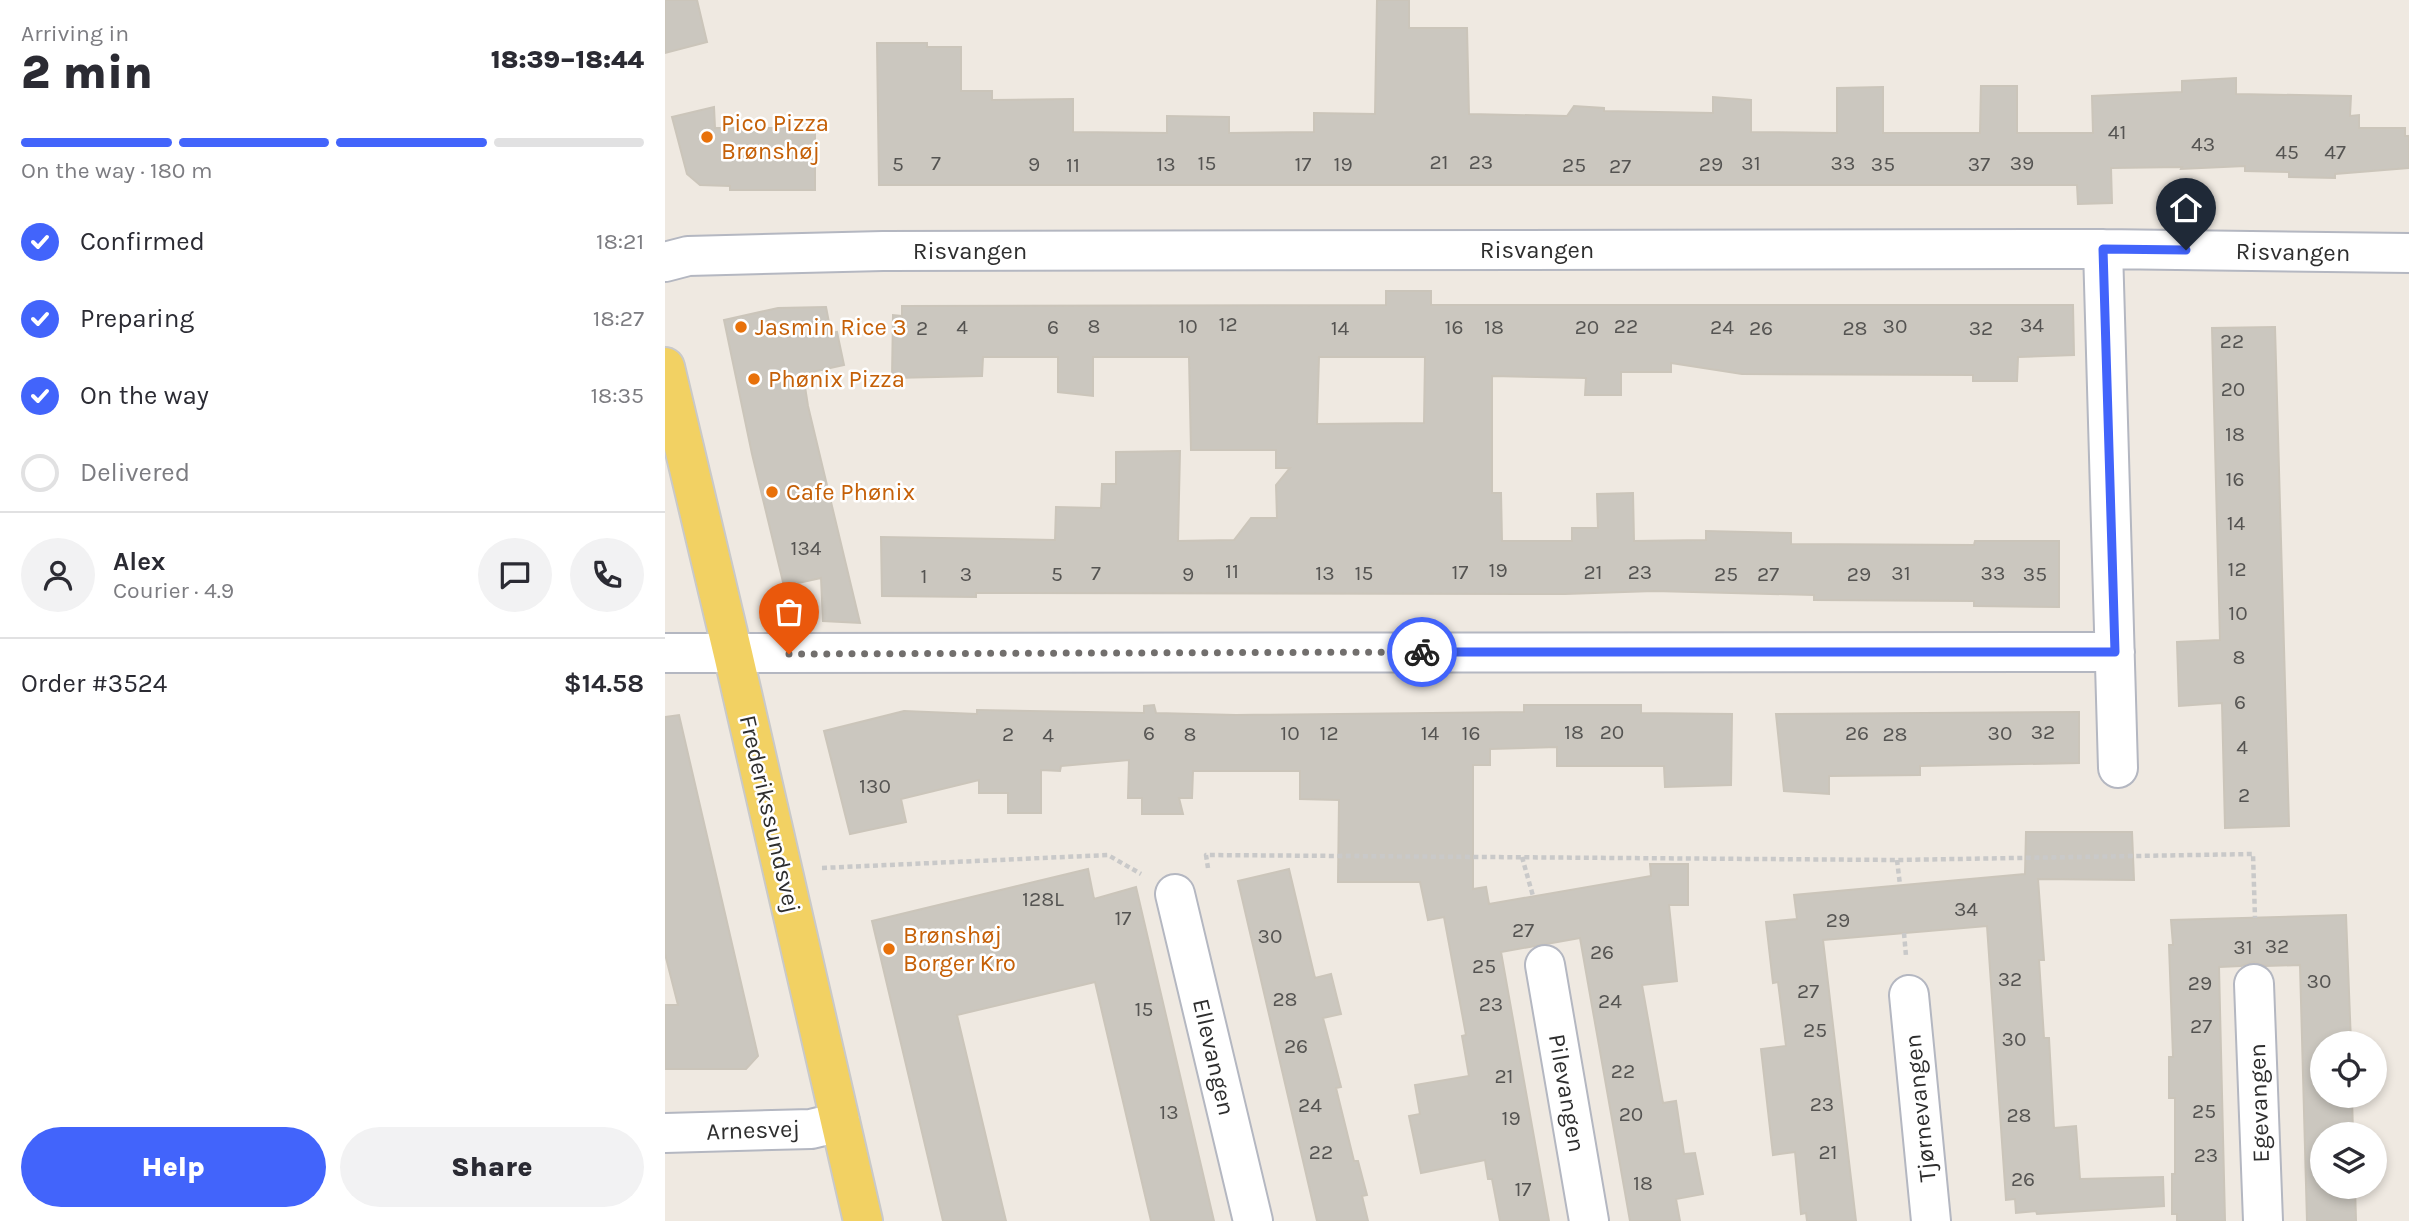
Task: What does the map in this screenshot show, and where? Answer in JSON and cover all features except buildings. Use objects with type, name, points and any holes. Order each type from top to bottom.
[{"type":"main road","name":"Frederikssundsvej","points":[[665,367],[863,1221]]},
{"type":"street","name":"Risvangen","points":[[665,262],[688,256],[883,251],[2103,249],[2409,253]]},
{"type":"street","points":[[2103,249],[2118,768]]},
{"type":"street","points":[[665,653],[2115,652]]},
{"type":"street","name":"Ellevangen","points":[[1175,894],[1253,1221]]},
{"type":"street","name":"Pilevangen","points":[[1545,965],[1589,1221]]},
{"type":"street","name":"Egevangen","points":[[2254,984],[2263,1221]]},
{"type":"street","name":"Tjørnevangen","points":[[1909,995],[1931,1221]]},
{"type":"street","name":"Arnesvej","points":[[665,1133],[811,1129],[840,1122]]},
{"type":"path","points":[[1208,870],[1206,855],[1897,860],[2253,854],[2255,918]]},
{"type":"path","points":[[783,870],[1108,855],[1175,894]]},
{"type":"path","points":[[1523,857],[1533,896]]},
{"type":"path","points":[[1897,860],[1900,885]]},
{"type":"way so far","points":[[789,654],[1422,652]]},
{"type":"place","name":"Pico Pizza Brønshøj","points":[[707,137]]},
{"type":"place","name":"Jasmin Rice 3","points":[[741,327]]},
{"type":"place","name":"Phønix Pizza","points":[[754,379]]},
{"type":"place","name":"Cafe Phønix","points":[[772,492]]},
{"type":"place","name":"Brønshøj Borger Kro","points":[[889,949]]},
{"type":"route","points":[[1422,652],[2115,652],[2103,249],[2186,250]]}]
